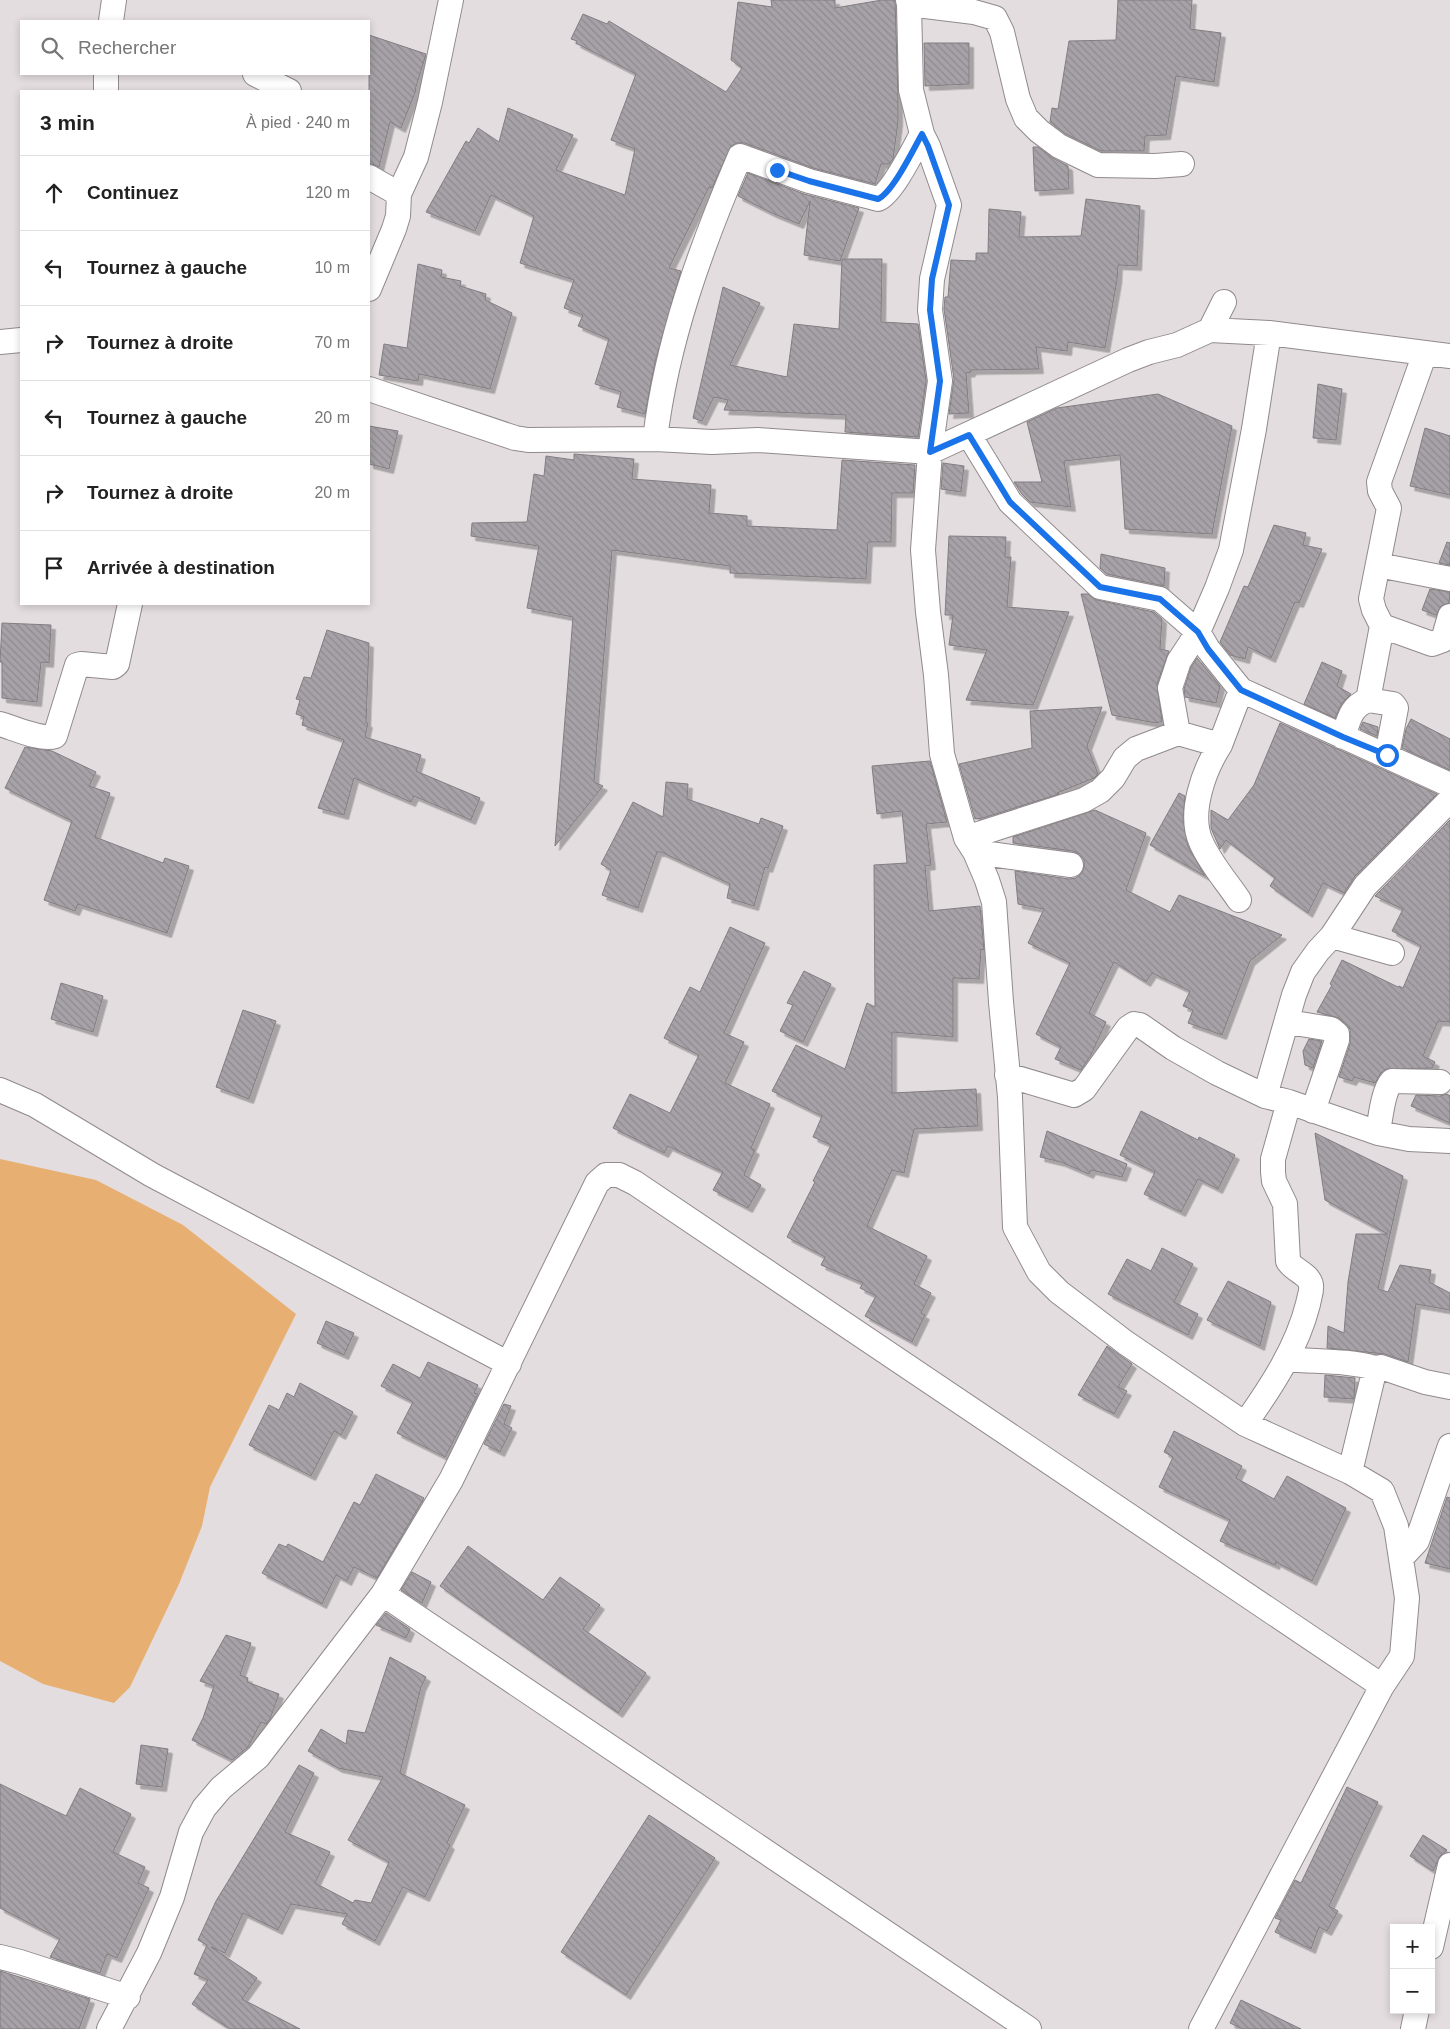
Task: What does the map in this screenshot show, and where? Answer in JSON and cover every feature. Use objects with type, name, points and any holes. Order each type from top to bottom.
[{"type":"street","points":[[111,20],[114,0]]},
{"type":"street","points":[[370,286],[398,216],[399,194],[416,157],[430,102],[451,0]]},
{"type":"street","points":[[1182,164],[1155,166],[1098,165],[1058,146],[1026,118],[1018,99],[1002,32],[995,18],[974,12],[909,2],[912,90],[922,134],[949,205],[932,279],[930,310],[940,381],[930,452],[923,550],[928,612],[936,675],[942,754],[971,845],[987,880],[994,902],[1010,1097],[1015,1227],[1039,1272],[1058,1292],[1126,1343],[1245,1424],[1350,1472],[1382,1491],[1396,1526],[1402,1557],[1407,1598],[1402,1656],[1382,1686],[1202,2029]]},
{"type":"street","points":[[106,75],[106,90]]},
{"type":"street","points":[[257,75],[287,90]]},
{"type":"street","points":[[655,439],[660,406],[680,318],[699,257],[740,156],[809,181],[878,199],[884,196],[922,134]]},
{"type":"street","points":[[370,178],[399,194]]},
{"type":"street","points":[[1210,330],[1224,302]]},
{"type":"street","points":[[370,389],[515,438],[528,440],[655,439],[712,442],[758,440],[930,452],[1128,360],[1149,352],[1177,345],[1210,330],[1269,333],[1450,356]]},
{"type":"street","points":[[1178,733],[1170,688],[1179,661],[1198,632],[1218,588],[1231,550],[1254,429],[1269,333]]},
{"type":"street","points":[[0,342],[20,340]]},
{"type":"street","points":[[1368,700],[1382,626],[1370,599],[1389,508],[1380,491],[1379,482],[1425,353]]},
{"type":"street","points":[[969,435],[1010,502],[1100,587],[1160,599],[1198,632],[1208,649],[1241,690],[1450,784]]},
{"type":"street","points":[[1378,565],[1450,579]]},
{"type":"street","points":[[0,724],[41,737],[49,738],[55,736],[77,665],[113,667],[117,664],[130,605]]},
{"type":"street","points":[[1382,626],[1432,644],[1443,640],[1450,616]]},
{"type":"street","points":[[1239,900],[1201,842],[1195,820],[1209,763],[1220,745],[1241,690]]},
{"type":"street","points":[[1343,737],[1352,711],[1357,704],[1368,700],[1393,704],[1396,708],[1387,755]]},
{"type":"street","points":[[971,845],[1084,800],[1100,791],[1113,778],[1126,758],[1136,749],[1178,733],[1220,745]]},
{"type":"street","points":[[1265,1096],[1288,1022],[1294,995],[1303,972],[1332,936],[1364,886],[1450,800]]},
{"type":"street","points":[[971,845],[1071,865]]},
{"type":"street","points":[[1332,936],[1392,953]]},
{"type":"street","points":[[1288,1022],[1331,1029],[1337,1034],[1337,1040],[1313,1110]]},
{"type":"street","points":[[1007,1075],[1074,1095],[1084,1089],[1128,1028],[1134,1024],[1217,1073],[1265,1096],[1289,1102],[1378,1133],[1409,1139],[1450,1141]]},
{"type":"street","points":[[1378,1133],[1386,1094],[1392,1081],[1440,1082]]},
{"type":"street","points":[[0,1090],[35,1105],[152,1175],[509,1364]]},
{"type":"street","points":[[1245,1424],[1286,1359],[1301,1329],[1311,1291],[1311,1284],[1306,1277],[1291,1266],[1288,1261],[1285,1204],[1274,1181],[1273,1159],[1289,1102]]},
{"type":"street","points":[[109,2029],[128,1997],[172,1897],[191,1832],[204,1808],[221,1788],[258,1757],[383,1594],[451,1480],[597,1184],[606,1175],[619,1176],[635,1182],[1382,1686]]},
{"type":"street","points":[[1286,1359],[1342,1362],[1375,1368],[1381,1367],[1425,1382],[1450,1387]]},
{"type":"street","points":[[1350,1472],[1375,1368]]},
{"type":"street","points":[[1402,1557],[1417,1541],[1450,1446]]},
{"type":"street","points":[[383,1594],[1030,2029]]},
{"type":"street","points":[[1438,1941],[1450,1865]]},
{"type":"street","points":[[0,1957],[128,1997]]},
{"type":"street","points":[[1413,2029],[1416,2014]]},
{"type":"shaded area","points":[[0,1159],[96,1180],[183,1225],[296,1314],[210,1487],[202,1526],[179,1584],[130,1687],[114,1703],[43,1684],[0,1661]]},
{"type":"building","points":[[771,0],[835,0],[835,8],[882,0],[895,0],[898,122],[893,159],[889,164],[881,164],[875,184],[813,168],[745,143],[737,143],[731,146],[712,188],[709,187],[669,268],[681,271],[655,362],[645,414],[617,407],[621,392],[595,384],[609,339],[578,326],[583,315],[564,308],[574,280],[520,263],[534,216],[491,195],[475,231],[426,212],[466,141],[469,143],[478,128],[499,142],[508,108],[573,135],[556,170],[625,195],[635,149],[611,140],[636,74],[571,39],[583,14],[607,24],[609,21],[726,92],[742,68],[731,60],[738,2],[772,7]]},
{"type":"building","points":[[1118,0],[1192,0],[1190,29],[1221,33],[1214,82],[1176,76],[1166,135],[1145,136],[1144,151],[1101,151],[1066,134],[1050,122],[1052,108],[1058,109],[1069,41],[1116,40]]},
{"type":"building","points":[[370,35],[426,54],[416,90],[401,128],[390,122],[379,167],[370,163]]},
{"type":"building","points":[[924,43],[969,43],[969,84],[925,86]]},
{"type":"building","points":[[1033,147],[1038,147],[1068,166],[1069,189],[1035,191]]},
{"type":"building","points":[[748,173],[804,194],[859,208],[840,261],[804,255],[810,201],[799,224],[738,196]]},
{"type":"building","points":[[1086,199],[1140,206],[1137,266],[1118,265],[1105,348],[1068,342],[1067,351],[1036,347],[1039,369],[971,370],[971,372],[966,373],[969,413],[949,414],[954,379],[944,309],[945,297],[948,297],[951,260],[976,261],[976,253],[988,253],[989,209],[1021,212],[1019,237],[1081,236]]},
{"type":"building","points":[[842,259],[882,259],[881,322],[918,324],[926,381],[918,437],[845,432],[846,415],[724,410],[728,400],[714,397],[702,421],[693,418],[723,287],[760,303],[730,365],[787,377],[794,324],[839,329]]},
{"type":"building","points":[[418,264],[442,270],[441,277],[461,281],[460,286],[486,294],[485,300],[512,313],[490,389],[419,374],[418,381],[379,375],[384,344],[407,348]]},
{"type":"building","points":[[1318,384],[1342,389],[1336,440],[1313,438]]},
{"type":"building","points":[[1158,394],[1232,426],[1212,534],[1125,529],[1120,455],[1064,461],[1071,507],[1030,502],[1021,493],[1014,482],[1042,482],[1027,422],[1057,408]]},
{"type":"building","points":[[370,426],[398,431],[389,469],[370,464]]},
{"type":"building","points":[[1425,428],[1450,436],[1450,495],[1410,486]]},
{"type":"building","points":[[574,454],[634,459],[632,479],[711,485],[709,513],[747,516],[747,526],[837,530],[842,460],[915,465],[913,493],[892,493],[891,542],[868,542],[866,579],[730,573],[730,566],[612,550],[594,782],[603,786],[555,846],[573,617],[527,608],[539,546],[471,536],[472,523],[527,522],[534,474],[544,476],[546,456],[574,460]]},
{"type":"building","points":[[943,463],[964,466],[961,492],[941,489]]},
{"type":"building","points":[[1274,525],[1306,533],[1303,545],[1322,549],[1299,603],[1295,602],[1271,658],[1248,647],[1245,659],[1230,655],[1220,642],[1244,586],[1248,587]]},
{"type":"building","points":[[949,536],[1006,537],[1005,557],[1011,557],[1007,607],[1069,612],[1033,705],[966,700],[987,650],[949,645],[953,615],[945,615]]},
{"type":"building","points":[[1447,542],[1450,543],[1450,565],[1439,563]]},
{"type":"building","points":[[1101,554],[1165,568],[1164,586],[1107,574],[1100,568]]},
{"type":"building","points":[[1430,589],[1450,592],[1449,603],[1441,606],[1436,615],[1422,610]]},
{"type":"building","points":[[1081,594],[1088,594],[1097,600],[1154,612],[1162,619],[1160,649],[1169,651],[1157,684],[1162,721],[1156,723],[1112,715]]},
{"type":"building","points":[[2,623],[51,625],[49,663],[41,662],[37,702],[2,698],[2,662],[0,662]]},
{"type":"building","points":[[327,630],[369,643],[366,723],[368,723],[365,737],[421,755],[416,771],[480,798],[471,820],[414,796],[411,802],[354,778],[344,815],[318,808],[344,740],[302,725],[304,717],[296,714],[300,700],[296,699],[304,677],[311,678]]},
{"type":"building","points":[[1197,658],[1220,686],[1216,703],[1185,697],[1184,689],[1191,667]]},
{"type":"building","points":[[1322,662],[1342,671],[1337,686],[1351,694],[1342,703],[1335,718],[1304,704]]},
{"type":"building","points":[[1102,707],[1087,746],[1098,774],[1094,778],[1057,793],[1059,794],[975,819],[959,764],[1032,748],[1030,711]]},
{"type":"building","points":[[1411,719],[1450,739],[1450,770],[1402,748],[1406,729]]},
{"type":"building","points":[[1363,722],[1378,727],[1377,736],[1360,729]]},
{"type":"building","points":[[1280,723],[1437,794],[1355,876],[1344,893],[1323,883],[1308,913],[1270,886],[1275,878],[1226,840],[1220,849],[1211,828],[1211,810],[1228,820],[1254,785]]},
{"type":"building","points":[[25,747],[52,751],[96,772],[89,786],[110,793],[95,837],[163,863],[165,858],[189,866],[167,933],[78,904],[75,911],[44,900],[72,821],[5,788]]},
{"type":"building","points":[[930,761],[947,822],[926,824],[931,865],[925,866],[929,911],[980,906],[984,950],[981,949],[979,979],[953,978],[953,1037],[892,1032],[892,1093],[976,1089],[978,1126],[914,1129],[904,1173],[892,1170],[867,1226],[927,1256],[914,1284],[931,1293],[921,1313],[925,1315],[912,1342],[865,1316],[876,1296],[860,1288],[863,1283],[821,1265],[825,1257],[787,1237],[815,1182],[813,1181],[831,1145],[813,1137],[822,1116],[772,1091],[796,1045],[845,1069],[867,1003],[875,1007],[874,865],[907,863],[902,811],[877,814],[872,766]]},
{"type":"building","points":[[666,782],[688,784],[687,799],[759,824],[761,818],[783,826],[768,868],[765,867],[754,906],[727,898],[730,884],[661,852],[657,852],[638,908],[602,895],[611,870],[601,864],[633,802],[663,817]]},
{"type":"building","points":[[1179,793],[1185,796],[1183,819],[1188,846],[1205,876],[1150,845]]},
{"type":"building","points":[[1095,810],[1146,833],[1126,890],[1170,912],[1179,895],[1282,935],[1250,961],[1222,1035],[1188,1023],[1193,1010],[1183,1006],[1190,991],[1152,973],[1146,982],[1114,962],[1089,1013],[1106,1022],[1091,1055],[1081,1070],[1055,1059],[1061,1047],[1036,1034],[1070,963],[1028,943],[1044,909],[1018,904],[1015,871],[1069,879],[1076,878],[1082,873],[1084,860],[1080,854],[1073,851],[1013,843],[1013,837]]},
{"type":"building","points":[[1450,820],[1450,1022],[1438,1021],[1423,1056],[1435,1062],[1432,1068],[1386,1069],[1375,1083],[1354,1077],[1352,1081],[1339,1077],[1350,1044],[1350,1029],[1339,1018],[1317,1012],[1332,985],[1330,984],[1342,960],[1403,988],[1421,946],[1392,931],[1403,909],[1375,896]]},
{"type":"building","points":[[730,927],[765,943],[724,1033],[744,1042],[725,1083],[770,1104],[751,1148],[755,1150],[744,1175],[761,1185],[748,1208],[713,1190],[723,1172],[668,1146],[664,1153],[613,1128],[630,1094],[670,1113],[699,1055],[664,1038],[690,987],[700,992]]},
{"type":"building","points":[[804,971],[831,984],[803,1042],[780,1031],[793,1005],[787,1003]]},
{"type":"building","points":[[61,983],[103,996],[93,1032],[51,1019]]},
{"type":"building","points":[[243,1010],[276,1021],[249,1099],[216,1087]]},
{"type":"building","points":[[1309,1039],[1322,1041],[1313,1068],[1305,1065],[1303,1051]]},
{"type":"building","points":[[1447,1094],[1450,1096],[1450,1123],[1411,1106],[1416,1095],[1440,1096]]},
{"type":"building","points":[[1141,1111],[1198,1140],[1199,1137],[1235,1155],[1218,1189],[1198,1179],[1181,1212],[1144,1194],[1155,1172],[1120,1155]]},
{"type":"building","points":[[1047,1131],[1127,1164],[1122,1177],[1091,1170],[1089,1174],[1061,1162],[1040,1157]]},
{"type":"building","points":[[1315,1133],[1403,1176],[1378,1289],[1388,1292],[1400,1265],[1431,1270],[1429,1282],[1450,1293],[1450,1310],[1416,1304],[1408,1362],[1385,1354],[1327,1348],[1328,1326],[1344,1333],[1348,1282],[1356,1234],[1388,1234],[1325,1200]]},
{"type":"building","points":[[1162,1248],[1193,1264],[1174,1302],[1198,1314],[1188,1335],[1108,1294],[1127,1259],[1151,1271]]},
{"type":"building","points":[[1228,1281],[1271,1302],[1260,1346],[1207,1320]]},
{"type":"building","points":[[326,1321],[354,1333],[344,1355],[317,1343]]},
{"type":"building","points":[[1107,1346],[1132,1364],[1118,1387],[1127,1391],[1114,1414],[1078,1395]]},
{"type":"building","points":[[428,1362],[478,1385],[474,1393],[478,1394],[445,1457],[397,1433],[413,1402],[381,1386],[393,1364],[420,1378]]},
{"type":"building","points":[[1325,1375],[1355,1378],[1354,1399],[1324,1397]]},
{"type":"building","points":[[300,1383],[353,1412],[341,1435],[334,1431],[311,1476],[249,1445],[269,1405],[279,1410],[287,1393],[294,1397]]},
{"type":"building","points":[[504,1404],[511,1406],[504,1424],[512,1428],[500,1452],[484,1444]]},
{"type":"building","points":[[1174,1431],[1242,1466],[1236,1478],[1274,1499],[1287,1476],[1346,1508],[1312,1581],[1276,1562],[1275,1565],[1220,1541],[1230,1520],[1159,1487],[1173,1457],[1164,1452]]},
{"type":"building","points":[[376,1474],[424,1498],[377,1578],[354,1567],[347,1581],[336,1575],[322,1604],[262,1573],[279,1544],[286,1547],[288,1544],[323,1562],[354,1502],[360,1505]]},
{"type":"building","points":[[1447,1497],[1450,1498],[1450,1569],[1425,1563]]},
{"type":"building","points":[[468,1546],[543,1600],[560,1577],[600,1605],[583,1629],[646,1673],[618,1713],[440,1586]]},
{"type":"building","points":[[412,1572],[431,1582],[422,1603],[401,1590]]},
{"type":"building","points":[[386,1613],[410,1629],[406,1638],[376,1625]]},
{"type":"building","points":[[226,1635],[251,1643],[240,1675],[248,1678],[247,1682],[279,1694],[270,1719],[266,1724],[261,1722],[248,1747],[232,1760],[192,1740],[203,1718],[214,1686],[200,1681]]},
{"type":"building","points":[[390,1657],[426,1677],[421,1687],[400,1773],[465,1805],[447,1843],[450,1845],[425,1897],[403,1887],[375,1941],[342,1924],[347,1914],[291,1904],[278,1930],[243,1913],[225,1953],[211,1947],[257,1978],[242,1999],[300,2029],[230,2029],[192,2004],[208,1980],[194,1974],[207,1945],[198,1940],[216,1901],[299,1765],[314,1773],[285,1832],[330,1852],[315,1883],[353,1903],[355,1900],[371,1903],[389,1862],[348,1840],[383,1777],[338,1768],[308,1751],[321,1729],[346,1744],[348,1730],[365,1733]]},
{"type":"building","points":[[141,1745],[168,1749],[162,1787],[136,1784]]},
{"type":"building","points":[[0,1784],[66,1816],[80,1788],[131,1814],[113,1852],[145,1867],[138,1883],[149,1888],[117,1958],[107,1954],[100,1973],[50,1957],[60,1939],[0,1908]]},
{"type":"building","points":[[1347,1787],[1378,1802],[1329,1906],[1338,1911],[1327,1931],[1319,1927],[1311,1949],[1275,1932],[1281,1920],[1275,1918],[1295,1880],[1301,1883]]},
{"type":"building","points":[[649,1815],[715,1858],[626,1995],[561,1952]]},
{"type":"building","points":[[1423,1835],[1447,1850],[1440,1856],[1433,1871],[1410,1856]]},
{"type":"building","points":[[0,1971],[90,1999],[79,2029],[0,2029]]},
{"type":"building","points":[[1241,2000],[1301,2029],[1243,2029],[1230,2023]]},
{"type":"route","points":[[777,170],[809,181],[878,199],[884,196],[922,134],[949,205],[932,279],[930,310],[940,381],[930,452],[969,435],[1010,502],[1100,587],[1160,599],[1198,632],[1208,649],[1241,690],[1387,755]]}]
